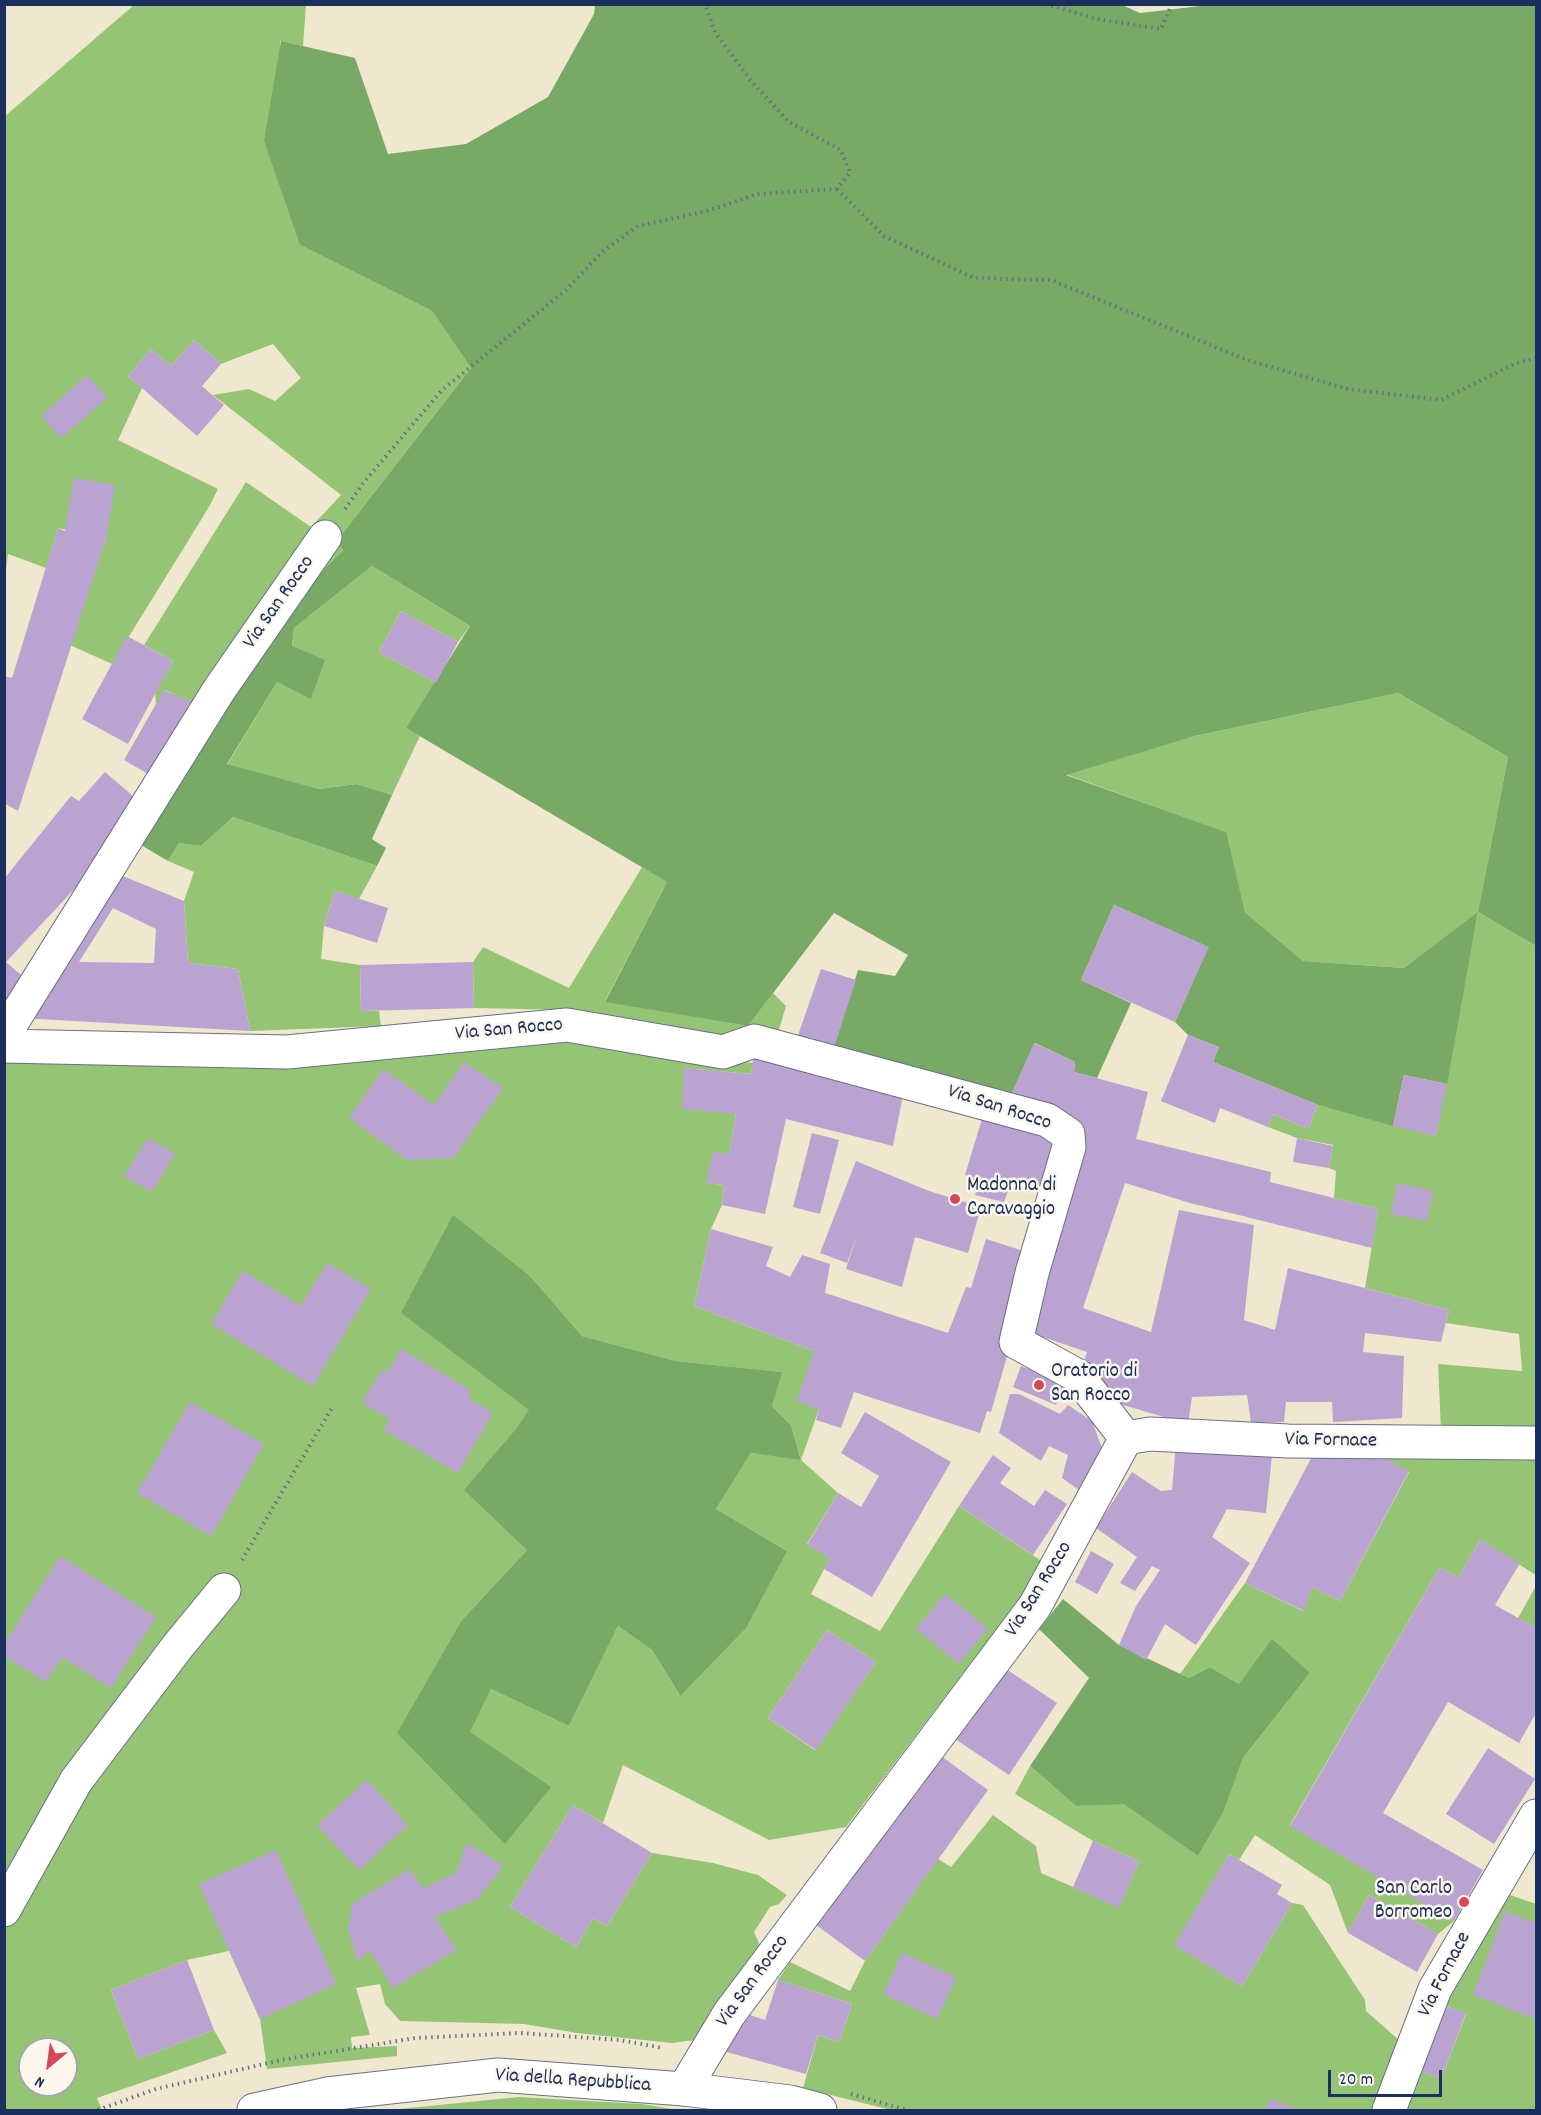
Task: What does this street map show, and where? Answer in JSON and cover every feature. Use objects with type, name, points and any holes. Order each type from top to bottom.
[{"type":"street","name":"Via San Rocco","points":[[4,1035],[219,690],[325,537]]},
{"type":"street","name":"Via San Rocco","points":[[4,1046],[287,1052],[567,1025],[723,1052],[754,1041],[1047,1120],[1068,1134],[1069,1147],[1032,1273],[1016,1342],[1078,1376],[1126,1438],[1035,1606],[729,2014],[684,2089]]},
{"type":"street","name":"Via Fornace","points":[[1126,1438],[1150,1434],[1288,1441],[1536,1443]]},
{"type":"street","points":[[4,1910],[76,1781],[178,1646],[224,1590]]},
{"type":"street","name":"Via Fornace","points":[[1389,2110],[1435,1989],[1536,1816]]},
{"type":"street","name":"Via della Repubblica","points":[[254,2110],[327,2094],[498,2075],[684,2089],[790,2102],[820,2110]]},
{"type":"path","points":[[325,537],[364,482],[442,390],[566,290],[603,251],[638,226],[707,211],[758,194],[836,189],[850,173],[841,150],[789,122],[751,81],[715,32],[705,4]]},
{"type":"path","points":[[1046,4],[1098,19],[1161,29],[1172,4]]},
{"type":"path","points":[[836,189],[884,236],[974,278],[1052,280],[1247,360],[1348,389],[1441,400],[1517,363],[1536,358]]},
{"type":"path","points":[[224,1590],[333,1406]]},
{"type":"green space","points":[[1120,4],[1140,13],[1218,4],[1536,5],[1536,946],[1478,912],[1447,1084],[1404,1075],[1393,1126],[1318,1105],[1213,1062],[1219,1047],[1188,1035],[1175,1022],[1208,947],[1114,905],[1081,980],[1131,1003],[1097,1078],[1074,1072],[1075,1062],[1035,1043],[1010,1097],[831,1056],[858,970],[895,976],[908,955],[834,913],[748,1026],[605,1002],[667,882],[406,728],[470,626],[372,566],[294,628],[292,646],[325,660],[311,699],[277,682],[227,764],[319,789],[357,784],[392,795],[372,839],[386,848],[377,866],[233,817],[201,846],[179,843],[168,861],[141,845],[268,623],[344,550],[335,543],[471,368],[432,311],[300,245],[264,141],[281,41],[355,58],[388,154],[466,144],[548,97],[594,14],[595,5]],"holes":[[[1398,693],[1508,757],[1478,912],[1404,968],[1303,961],[1245,912],[1226,832],[1066,775],[1195,736]]]},
{"type":"green space","points":[[134,5],[306,5],[303,46],[280,41],[300,245],[432,311],[471,368],[335,543],[345,550],[268,623],[216,714],[165,690],[156,704],[155,693],[173,661],[144,645],[246,482],[311,527],[341,495],[213,395],[249,389],[275,401],[301,378],[273,344],[221,364],[194,340],[171,366],[151,349],[128,376],[142,388],[118,440],[218,489],[112,664],[70,645],[106,538],[58,528],[46,568],[8,554],[5,579],[4,117]]},
{"type":"green space","points":[[372,566],[470,626],[458,642],[401,611],[379,652],[436,683],[406,728],[420,736],[392,795],[357,784],[319,789],[227,765],[277,682],[311,698],[292,646],[294,628]]},
{"type":"green space","points":[[1398,693],[1508,757],[1478,912],[1536,946],[1536,1431],[1441,1430],[1438,1364],[1522,1371],[1519,1334],[1446,1323],[1449,1310],[1365,1288],[1378,1209],[1334,1198],[1336,1171],[1329,1168],[1333,1145],[1297,1138],[1268,1127],[1273,1114],[1308,1129],[1318,1105],[1436,1136],[1478,913],[1404,968],[1303,961],[1245,912],[1225,832],[1065,774],[1195,736]]},
{"type":"green space","points":[[233,817],[377,866],[359,899],[335,891],[324,926],[321,959],[360,965],[361,1011],[379,1011],[381,1026],[250,1031],[238,969],[188,963],[184,901],[194,872],[168,861],[179,843],[201,846]]},
{"type":"green space","points":[[642,867],[667,882],[605,1001],[748,1026],[773,993],[786,1006],[772,1053],[568,1010],[474,1008],[473,962],[483,947],[569,988]]},
{"type":"green space","points":[[550,1037],[614,1042],[753,1063],[751,1074],[684,1068],[736,1114],[729,1154],[713,1153],[707,1183],[724,1185],[722,1205],[711,1229],[694,1306],[814,1351],[819,1409],[801,1460],[838,1493],[807,1544],[830,1558],[811,1594],[880,1631],[959,1506],[1046,1564],[846,1827],[769,1840],[623,1765],[603,1823],[573,1805],[510,1907],[576,1947],[593,1918],[607,1926],[652,1853],[713,1863],[758,1875],[787,1895],[779,1904],[770,1907],[754,1932],[763,1952],[701,2039],[672,2043],[577,2033],[524,2024],[400,2021],[385,2004],[380,1984],[356,1988],[370,2035],[351,2037],[352,2048],[397,2046],[397,2056],[267,2069],[260,2019],[229,1951],[187,1960],[111,1990],[138,2059],[214,2030],[227,2053],[97,2098],[102,2110],[5,2110],[5,1054]],"holes":[[[531,1277],[582,1336],[676,1361],[781,1372],[772,1406],[791,1425],[801,1459],[751,1453],[716,1509],[787,1551],[679,1695],[652,1650],[618,1626],[569,1726],[491,1689],[469,1732],[462,1620],[527,1550],[516,1429],[530,1410],[402,1313]],[[827,1630],[876,1662],[815,1750],[768,1718]]]},
{"type":"green space","points":[[453,1215],[531,1277],[582,1336],[676,1361],[782,1372],[772,1406],[791,1425],[801,1460],[751,1453],[716,1509],[787,1551],[746,1628],[680,1696],[652,1650],[618,1626],[569,1726],[491,1689],[470,1732],[551,1787],[505,1844],[397,1733],[462,1620],[527,1550],[464,1490],[516,1429],[529,1410],[401,1313]]},
{"type":"green space","points":[[1536,1454],[1536,1575],[1480,1540],[1458,1578],[1440,1567],[1290,1825],[1454,1921],[1438,1934],[1369,1895],[1348,1933],[1330,1885],[1255,1835],[1239,1860],[1229,1854],[1175,1945],[1242,1986],[1292,1903],[1303,1905],[1365,2000],[1366,2011],[1400,2041],[1374,2110],[891,2110],[803,2088],[818,2035],[839,2042],[852,2004],[778,1980],[790,1962],[850,1991],[865,1961],[938,1859],[951,1867],[993,1815],[1036,1846],[1041,1873],[1119,1907],[1139,1861],[1093,1841],[1015,1794],[1030,1766],[1076,1806],[1124,1803],[1198,1856],[1224,1811],[1243,1758],[1310,1673],[1239,1684],[1210,1667],[1189,1678],[1180,1674],[1245,1583],[1303,1611],[1312,1587],[1340,1601],[1409,1472],[1380,1456]]},
{"type":"green space","points":[[1536,1586],[1536,1628],[1518,1618]]},
{"type":"green space","points":[[1063,1599],[1119,1645],[1189,1678],[1210,1667],[1239,1684],[1272,1639],[1310,1673],[1243,1758],[1224,1811],[1198,1856],[1124,1804],[1076,1806],[1030,1766],[1089,1678],[1039,1629]]},
{"type":"green space","points":[[1507,1894],[1536,1904],[1536,2110],[1406,2110],[1420,2071],[1441,2079],[1466,2014],[1445,2005]]},
{"type":"green space","points":[[519,2097],[642,2104],[678,2110],[389,2110]]},
{"type":"building","points":[[194,340],[221,364],[202,386],[224,405],[197,436],[128,376],[151,349],[171,366]]},
{"type":"building","points":[[87,375],[107,398],[61,438],[41,416]]},
{"type":"building","points":[[74,478],[115,485],[106,538],[18,811],[4,803],[4,676],[12,678],[58,528],[65,531]]},
{"type":"building","points":[[401,611],[458,642],[436,683],[379,652]]},
{"type":"building","points":[[127,636],[173,661],[128,744],[82,719]]},
{"type":"building","points":[[164,690],[201,706],[155,778],[124,760]]},
{"type":"building","points":[[105,772],[141,803],[95,867],[6,962],[26,979],[118,874],[184,901],[188,963],[238,969],[250,1031],[4,1017],[4,879],[71,796],[79,801]],"holes":[[[113,908],[156,929],[154,963],[79,962]]]},
{"type":"building","points":[[335,891],[388,908],[377,943],[324,926]]},
{"type":"building","points":[[1114,905],[1209,947],[1175,1022],[1081,980]]},
{"type":"building","points":[[473,962],[474,1008],[361,1011],[360,965]]},
{"type":"building","points":[[821,969],[856,980],[831,1056],[795,1044]]},
{"type":"building","points":[[1188,1035],[1219,1047],[1213,1062],[1318,1105],[1308,1129],[1273,1114],[1268,1127],[1220,1108],[1215,1123],[1161,1101]]},
{"type":"building","points":[[1034,1043],[1075,1062],[1074,1072],[1148,1092],[1136,1139],[1271,1172],[1270,1182],[1378,1209],[1372,1248],[1190,1203],[1125,1183],[1083,1308],[1151,1332],[1179,1210],[1254,1225],[1244,1320],[1275,1330],[1288,1268],[1449,1310],[1441,1342],[1365,1333],[1363,1352],[1404,1356],[1402,1418],[1333,1422],[1332,1402],[1286,1402],[1284,1422],[1251,1423],[1247,1395],[1192,1397],[1188,1424],[1099,1398],[1103,1374],[1083,1364],[1087,1352],[1025,1331],[1078,1132],[1010,1097]]},
{"type":"building","points":[[754,1054],[903,1095],[893,1146],[786,1119],[765,1214],[722,1205],[724,1185],[706,1183],[713,1152],[729,1154],[736,1114],[682,1109],[684,1068],[751,1074]]},
{"type":"building","points":[[464,1062],[503,1088],[453,1158],[407,1160],[349,1118],[383,1069],[434,1105]]},
{"type":"building","points":[[1404,1075],[1447,1084],[1436,1136],[1393,1126]]},
{"type":"building","points":[[984,1112],[1050,1135],[1065,1156],[1045,1187],[1012,1180],[1004,1202],[975,1195],[980,1181],[965,1175]]},
{"type":"building","points":[[812,1133],[839,1140],[820,1214],[793,1207]]},
{"type":"building","points":[[148,1138],[175,1154],[152,1192],[124,1176]]},
{"type":"building","points":[[1297,1138],[1333,1146],[1329,1168],[1293,1162]]},
{"type":"building","points":[[856,1161],[929,1191],[981,1207],[968,1253],[915,1237],[902,1287],[846,1269],[858,1232],[847,1263],[820,1253]]},
{"type":"building","points":[[1397,1183],[1433,1191],[1427,1221],[1391,1214]]},
{"type":"building","points":[[711,1229],[773,1247],[766,1266],[790,1277],[802,1255],[830,1264],[825,1293],[948,1333],[966,1287],[971,1288],[986,1239],[1036,1255],[991,1412],[987,1411],[980,1433],[854,1392],[841,1428],[816,1420],[819,1409],[797,1401],[814,1351],[694,1306]]},
{"type":"building","points":[[327,1263],[371,1289],[313,1386],[211,1324],[243,1271],[301,1306]]},
{"type":"building","points":[[401,1349],[472,1391],[468,1398],[493,1413],[458,1473],[384,1430],[390,1419],[362,1403],[382,1369],[388,1372]]},
{"type":"building","name":"Oratorio di San Rocco","points":[[1021,1366],[1064,1383],[1056,1405],[1013,1387]]},
{"type":"building","points":[[1010,1394],[1019,1394],[1060,1414],[1068,1405],[1092,1421],[1106,1459],[1085,1494],[1062,1478],[1068,1455],[1049,1446],[1041,1461],[999,1433]]},
{"type":"building","points":[[190,1402],[264,1444],[211,1536],[137,1493]]},
{"type":"building","points":[[865,1412],[951,1462],[872,1597],[824,1569],[830,1558],[807,1545],[838,1493],[861,1507],[879,1476],[841,1453]]},
{"type":"building","points":[[1176,1444],[1273,1446],[1266,1513],[1227,1509],[1212,1537],[1250,1563],[1196,1645],[1165,1624],[1146,1660],[1119,1645],[1136,1606],[1160,1570],[1152,1566],[1135,1591],[1120,1583],[1137,1557],[1096,1528],[1132,1472],[1161,1491],[1172,1490]]},
{"type":"building","points":[[1315,1451],[1380,1456],[1409,1471],[1340,1601],[1312,1587],[1304,1611],[1245,1583]]},
{"type":"building","points":[[993,1455],[1011,1468],[1000,1483],[1034,1506],[1045,1490],[1067,1504],[1033,1555],[959,1506]]},
{"type":"building","points":[[1480,1540],[1520,1563],[1495,1605],[1536,1628],[1536,1713],[1519,1743],[1448,1702],[1383,1813],[1483,1870],[1454,1921],[1290,1826],[1440,1567],[1458,1578]]},
{"type":"building","points":[[1091,1551],[1114,1564],[1097,1594],[1075,1582]]},
{"type":"building","points":[[60,1556],[156,1617],[111,1688],[62,1657],[46,1682],[4,1656],[4,1645]]},
{"type":"building","points":[[945,1594],[988,1628],[959,1664],[916,1629]]},
{"type":"building","points":[[827,1630],[876,1662],[816,1750],[768,1718]]},
{"type":"building","points":[[1003,1667],[1057,1703],[1009,1775],[955,1739]]},
{"type":"building","points":[[1488,1748],[1535,1779],[1494,1844],[1446,1814]]},
{"type":"building","points":[[934,1751],[988,1790],[865,1961],[812,1922]]},
{"type":"building","points":[[367,1780],[408,1825],[359,1870],[317,1825]]},
{"type":"building","points":[[573,1805],[652,1853],[607,1926],[593,1918],[576,1947],[510,1907]]},
{"type":"building","points":[[1093,1841],[1139,1861],[1119,1908],[1073,1887]]},
{"type":"building","points":[[467,1843],[503,1866],[478,1899],[435,1917],[456,1950],[393,1988],[370,1951],[357,1961],[348,1929],[352,1904],[409,1869],[423,1888],[456,1873]]},
{"type":"building","points":[[276,1850],[336,1984],[260,2019],[199,1884]]},
{"type":"building","points":[[1229,1854],[1282,1885],[1277,1894],[1292,1903],[1242,1986],[1174,1945]]},
{"type":"building","points":[[1369,1895],[1438,1934],[1417,1972],[1348,1933]]},
{"type":"building","points":[[1505,1911],[1536,1923],[1536,2019],[1473,1995]]},
{"type":"building","points":[[902,1953],[956,1977],[937,2019],[883,1994]]},
{"type":"building","points":[[187,1960],[214,2030],[138,2059],[111,1990]]},
{"type":"building","points":[[778,1980],[852,2004],[839,2042],[818,2035],[806,2074],[723,2051],[744,2013],[765,2020]]},
{"type":"building","points":[[1434,2002],[1466,2013],[1441,2079],[1409,2067]]},
{"type":"building","points":[[1270,2099],[1300,2110],[1266,2110]]},
{"type":"place","name":"Madonna di Caravaggio","points":[[955,1199]]},
{"type":"place","name":"Oratorio di San Rocco","points":[[1039,1385]]},
{"type":"place","name":"San Carlo Borromeo","points":[[1464,1902]]}]
